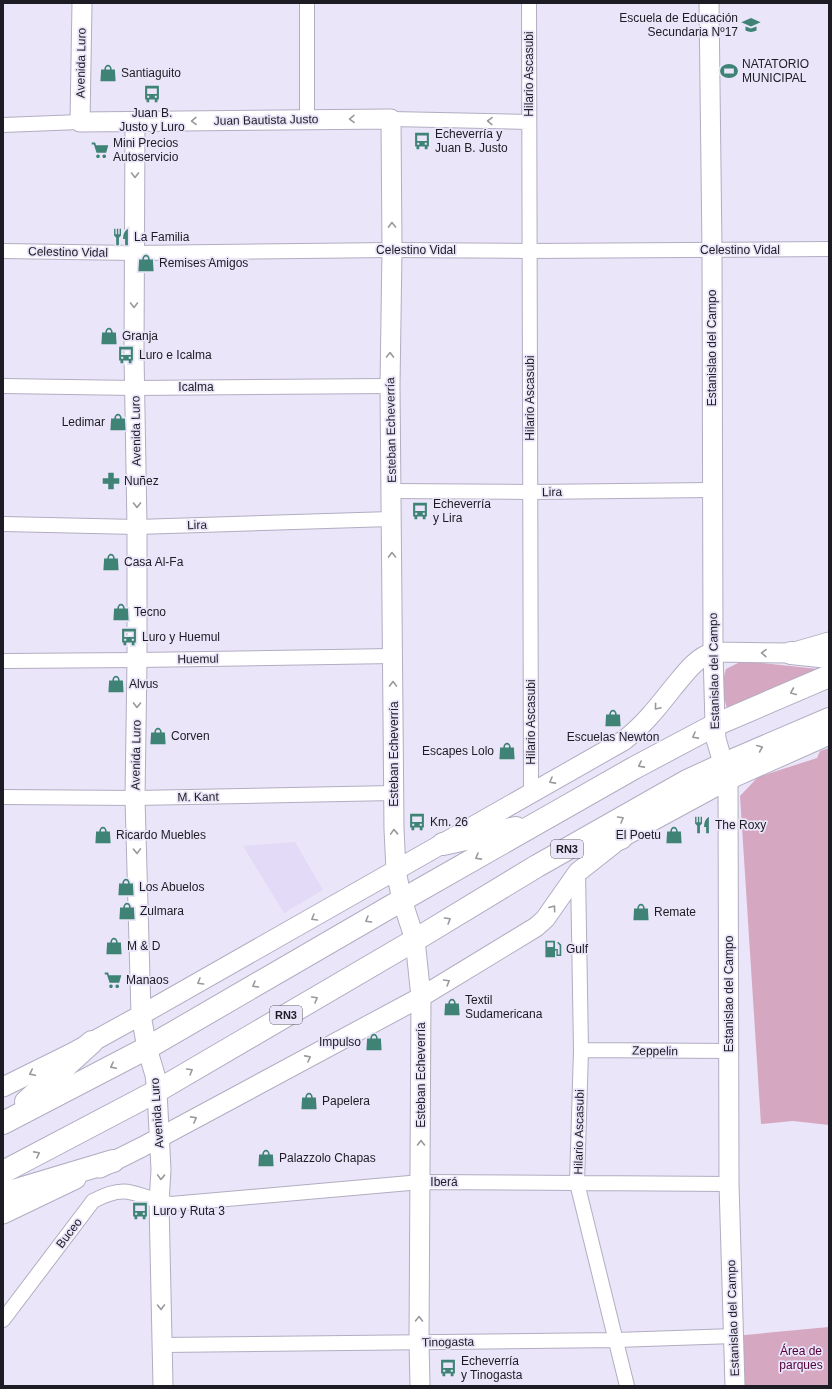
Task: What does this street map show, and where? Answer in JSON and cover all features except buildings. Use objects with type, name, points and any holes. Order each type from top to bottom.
[{"type":"highway","points":[[791,653],[829,657]]},
{"type":"highway","points":[[4,1122],[147,1048],[402,900],[715,725],[829,676]]},
{"type":"highway","name":"RN3","points":[[3,1172],[157,1091],[415,940],[537,866],[686,781],[726,772],[829,719]]},
{"type":"highway","points":[[443,844],[537,824]]},
{"type":"highway","points":[[537,866],[565,858],[621,838]]},
{"type":"highway","points":[[4,1122],[92,1042]]},
{"type":"highway","points":[[3,1194],[113,1161]]},
{"type":"street","name":"Avenida Luro","points":[[80,122],[82,3]]},
{"type":"street","points":[[307,3],[307,120]]},
{"type":"street","name":"Hilario Ascasubi","points":[[529,3],[531,793]]},
{"type":"street","name":"Estanislao del Campo","points":[[709,3],[712,250],[713,652],[716,739],[726,772],[730,1184],[735,1386]]},
{"type":"street","name":"Juan Bautista Justo","points":[[3,125],[80,122],[391,119],[529,122]]},
{"type":"street","name":"Esteban Echeverría","points":[[391,119],[392,250],[390,386],[394,794],[396,871],[402,900],[415,940],[421,998],[420,1386]]},
{"type":"street","name":"Avenida Luro","points":[[135,122],[134,354],[137,526],[135,798],[141,1015],[147,1048],[155,1075],[161,1170],[162,1386]]},
{"type":"street","name":"Celestino Vidal","points":[[3,251],[135,253],[392,250],[530,251],[829,249]]},
{"type":"street","name":"Icalma","points":[[3,386],[135,388],[390,386]]},
{"type":"street","name":"Lira","points":[[391,491],[530,492],[712,490]]},
{"type":"street","name":"Lira","points":[[3,524],[137,526],[391,519]]},
{"type":"street","points":[[3,1087],[92,1042],[141,1015],[623,741],[634,734],[704,655],[713,652],[791,653],[829,642]]},
{"type":"street","name":"Huemul","points":[[3,661],[393,656]]},
{"type":"street","points":[[3,1214],[159,1138],[421,998],[536,927],[545,919],[578,872],[621,838],[726,772],[829,735]]},
{"type":"street","name":"M. Kant","points":[[3,797],[135,798],[394,794]]},
{"type":"street","name":"Hilario Ascasubi","points":[[578,872],[581,1050],[577,1183],[627,1386]]},
{"type":"street","name":"Zeppelin","points":[[581,1050],[729,1051]]},
{"type":"street","name":"Iberá","points":[[160,1202],[171,1204],[420,1182],[730,1184]]},
{"type":"street","name":"Buceo","points":[[3,1320],[93,1201],[107,1194],[124,1191],[137,1193],[160,1202]]},
{"type":"street","name":"Tinogasta","points":[[162,1345],[616,1340],[734,1336]]},
{"type":"shaded area","points":[[295,842],[323,890],[284,913],[243,846]]},
{"type":"green space","points":[[742,661],[827,670],[728,711],[723,690],[724,674],[726,669]]},
{"type":"green space","points":[[829,748],[829,1125],[793,1121],[761,1124],[740,796],[758,777],[817,758],[820,751]]},
{"type":"green space","name":"Área de parques","points":[[829,1327],[829,1386],[735,1386],[734,1336]]},
{"type":"place","name":"Escuela de Educación Secundaria Nº17","points":[[751,25]]},
{"type":"place","name":"NATATORIO MUNICIPAL","points":[[729,71]]},
{"type":"place","name":"Santiaguito","points":[[108,73]]},
{"type":"place","name":"Juan B. Justo y Luro","points":[[152,94]]},
{"type":"place","name":"Echeverría y Juan B. Justo","points":[[422,141]]},
{"type":"place","name":"Mini Precios Autoservicio","points":[[100,150]]},
{"type":"place","name":"La Familia","points":[[121,237]]},
{"type":"place","name":"Remises Amigos","points":[[146,263]]},
{"type":"place","name":"Granja","points":[[109,336]]},
{"type":"place","name":"Luro e Icalma","points":[[126,355]]},
{"type":"place","name":"Ledimar","points":[[118,422]]},
{"type":"place","name":"Nuñez","points":[[111,481]]},
{"type":"place","name":"Echeverría y Lira","points":[[420,511]]},
{"type":"place","name":"Casa Al-Fa","points":[[111,562]]},
{"type":"place","name":"Tecno","points":[[121,612]]},
{"type":"place","name":"Luro y Huemul","points":[[129,637]]},
{"type":"place","name":"Alvus","points":[[116,684]]},
{"type":"place","name":"Escuelas Newton","points":[[613,718]]},
{"type":"place","name":"Corven","points":[[158,736]]},
{"type":"place","name":"Escapes Lolo","points":[[507,751]]},
{"type":"place","name":"Km. 26","points":[[417,822]]},
{"type":"place","name":"The Roxy","points":[[702,825]]},
{"type":"place","name":"Ricardo Muebles","points":[[103,835]]},
{"type":"place","name":"El Poetu","points":[[674,835]]},
{"type":"place","name":"Los Abuelos","points":[[126,887]]},
{"type":"place","name":"Zulmara","points":[[127,911]]},
{"type":"place","name":"Remate","points":[[641,912]]},
{"type":"place","name":"M & D","points":[[114,946]]},
{"type":"place","name":"Gulf","points":[[553,949]]},
{"type":"place","name":"Manaos","points":[[113,980]]},
{"type":"place","name":"Textil Sudamericana","points":[[452,1007]]},
{"type":"place","name":"Impulso","points":[[374,1042]]},
{"type":"place","name":"Papelera","points":[[309,1101]]},
{"type":"place","name":"Palazzolo Chapas","points":[[266,1158]]},
{"type":"place","name":"Luro y Ruta 3","points":[[140,1211]]},
{"type":"place","name":"Echeverría y Tinogasta","points":[[448,1368]]}]
